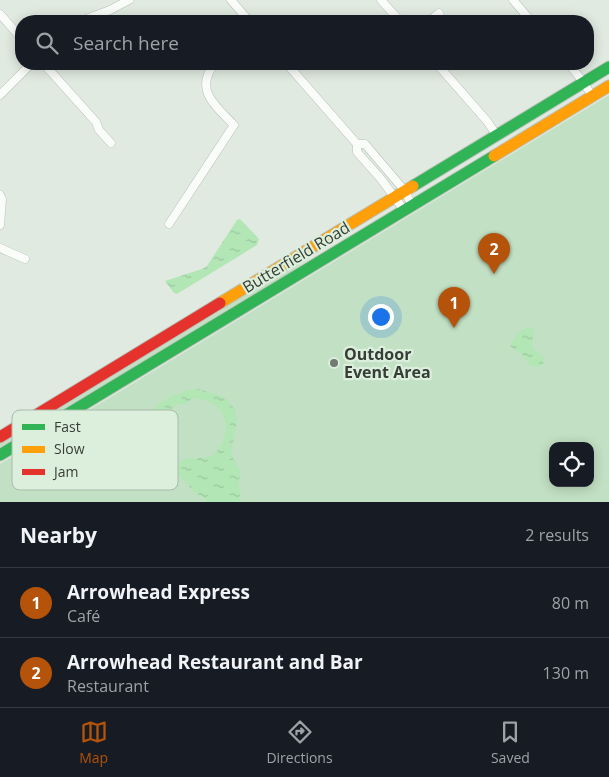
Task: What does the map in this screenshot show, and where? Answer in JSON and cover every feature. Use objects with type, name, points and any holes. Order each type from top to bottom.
[{"type":"main road","name":"Butterfield Road","points":[[45,410],[609,67]]},
{"type":"main road","name":"Butterfield Road","points":[[74,410],[609,86]]},
{"type":"main road","name":"Butterfield Road","points":[[0,437],[12,430]]},
{"type":"main road","name":"Butterfield Road","points":[[0,455],[12,448]]},
{"type":"street","points":[[97,15],[129,0]]},
{"type":"street","points":[[231,0],[245,15]]},
{"type":"street","points":[[381,0],[395,15]]},
{"type":"street","points":[[512,0],[526,15]]},
{"type":"street","points":[[436,15],[439,12]]},
{"type":"street","points":[[0,14],[15,31]]},
{"type":"street","points":[[0,96],[25,70]]},
{"type":"street","points":[[49,70],[96,122],[99,130],[111,143]]},
{"type":"street","points":[[169,224],[234,125],[211,102],[207,94],[205,81],[211,70]]},
{"type":"street","points":[[292,70],[357,144],[357,152],[381,179],[394,198],[408,208]]},
{"type":"street","points":[[442,70],[487,121],[497,136]]},
{"type":"street","points":[[573,70],[592,96]]},
{"type":"street","points":[[357,144],[365,144],[405,191],[408,208]]},
{"type":"street","points":[[0,195],[2,199],[0,224]]},
{"type":"street","points":[[0,248],[25,259]]},
{"type":"shaded area","points":[[609,95],[609,502],[0,502],[0,464],[12,457],[12,490],[178,490],[178,410],[89,410]]},
{"type":"shaded area","points":[[338,238],[265,290],[67,410],[53,410]]},
{"type":"shaded area","points":[[12,435],[12,444],[0,451],[0,442]]},
{"type":"water","points":[[240,219],[259,239],[257,245],[177,294],[174,293],[165,281],[207,266],[237,220]]},
{"type":"water","points":[[530,327],[534,331],[534,347],[545,358],[543,364],[534,367],[510,345],[518,333]]},
{"type":"water","points":[[198,389],[224,397],[235,409],[237,422],[231,454],[240,471],[241,502],[207,502],[203,497],[194,492],[185,481],[178,478],[179,462],[184,459],[212,455],[217,451],[223,442],[226,423],[218,408],[211,402],[202,399],[191,399],[186,404],[179,404],[171,410],[152,410],[174,394],[178,395],[184,391]]},
{"type":"traffic: fast","points":[[413,186],[609,67]]},
{"type":"traffic: fast","points":[[74,410],[494,156]]},
{"type":"traffic: fast","points":[[0,455],[12,448]]},
{"type":"traffic: slow","points":[[494,156],[609,86]]},
{"type":"traffic: slow","points":[[220,303],[413,186]]},
{"type":"traffic: jam","points":[[44,410],[220,303]]},
{"type":"traffic: jam","points":[[0,437],[12,430]]},
{"type":"place","name":"Arrowhead Restaurant and Bar","points":[[494,274]]},
{"type":"place","name":"Arrowhead Express","points":[[454,328]]},
{"type":"place","name":"Outdoor Event Area","points":[[334,363]]}]
